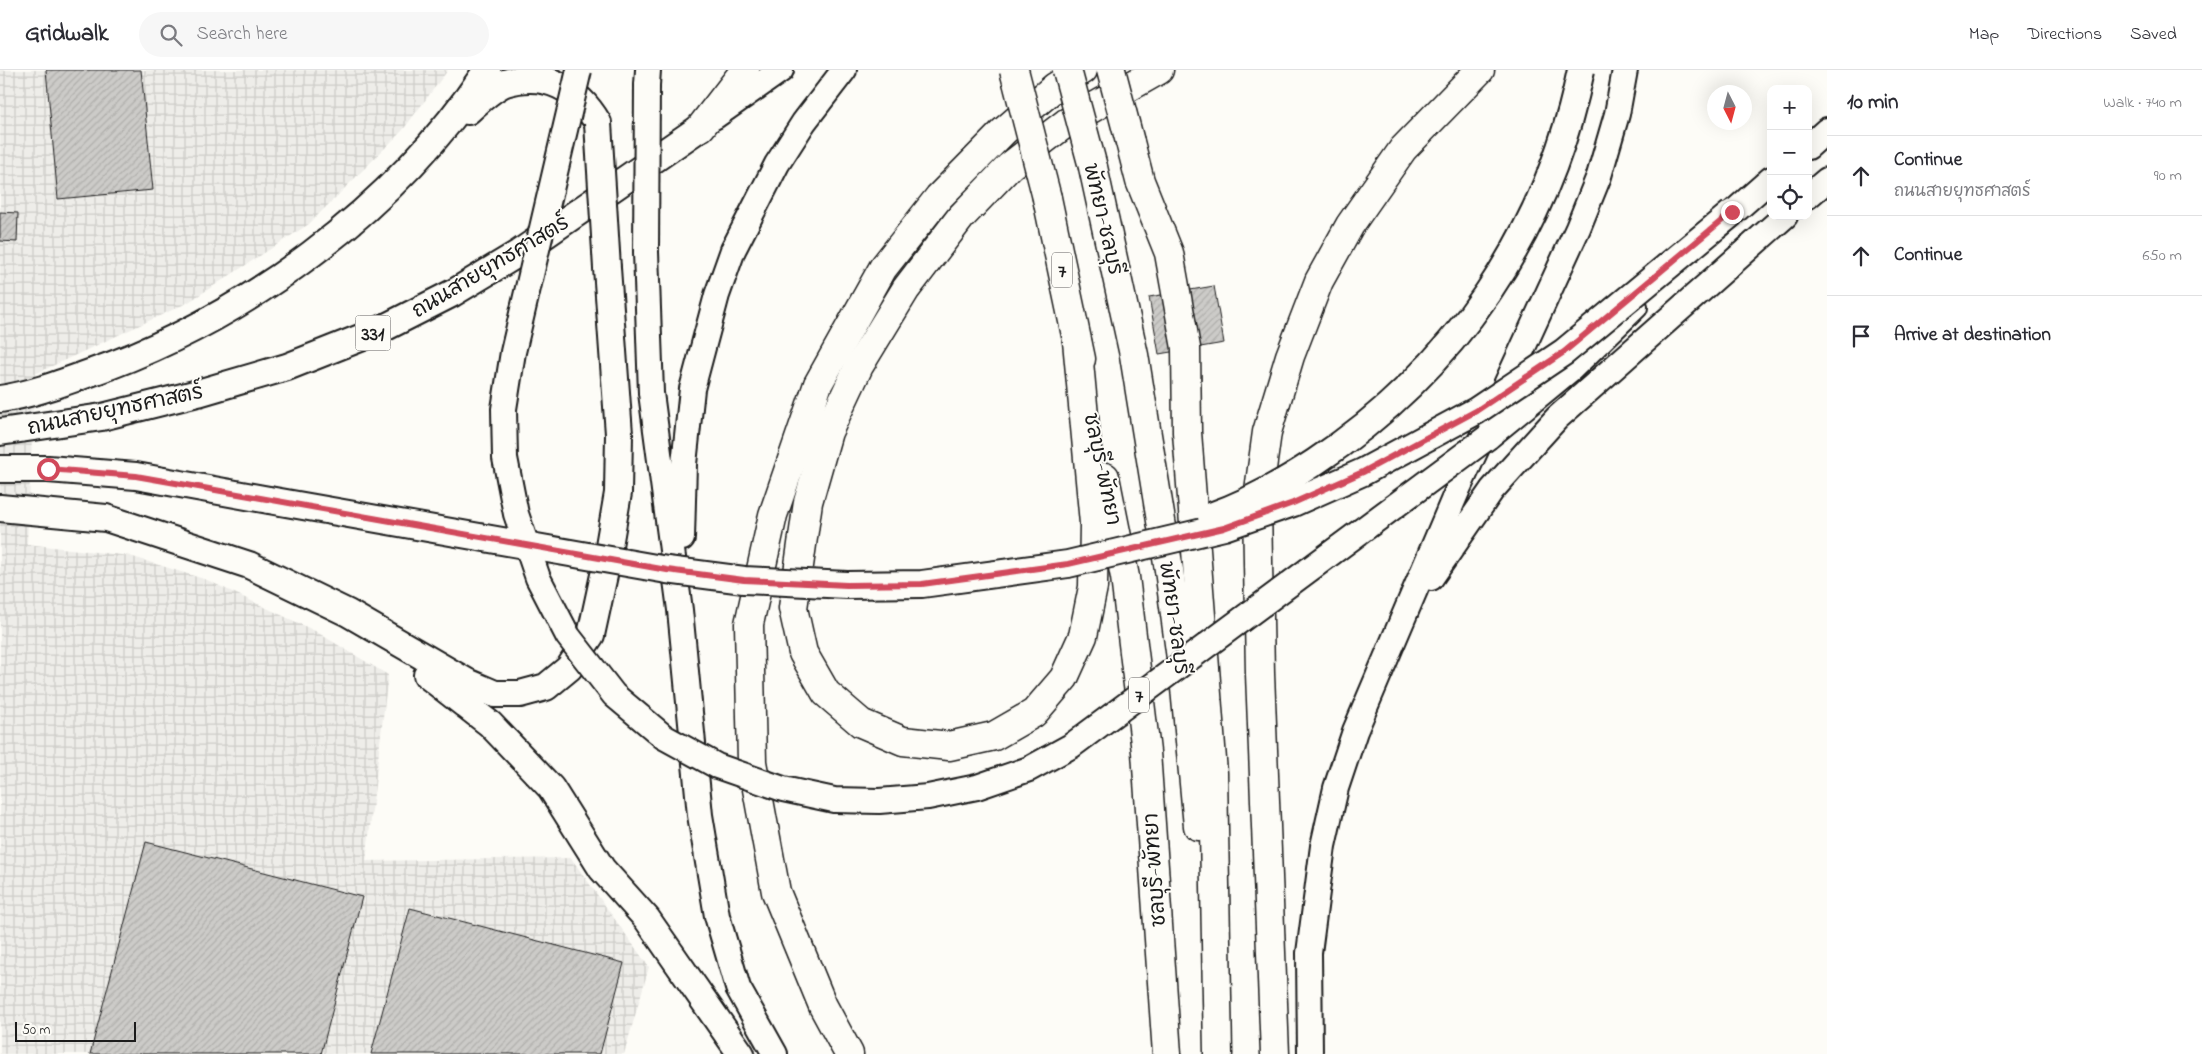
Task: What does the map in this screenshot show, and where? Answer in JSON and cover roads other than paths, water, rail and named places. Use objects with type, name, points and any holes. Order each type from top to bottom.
[{"type":"highway","points":[[701,127],[745,70]]},
{"type":"highway","name":"ชลบุรี-พัทยา","points":[[1014,70],[1047,198],[1125,577],[1146,752],[1167,1054]]},
{"type":"highway","name":"พัทยา-ชลบุรี","points":[[1067,70],[1093,167],[1134,355],[1173,596],[1186,698],[1218,1054]]},
{"type":"highway","points":[[849,1054],[823,1006],[776,892],[752,762],[749,624],[773,514],[818,384],[883,268],[939,196],[1004,131],[1056,87],[1082,70]]},
{"type":"highway","points":[[1111,70],[1140,181],[1169,253],[1186,348],[1187,432],[1213,773],[1218,1054]]},
{"type":"highway","points":[[1077,342],[1094,523],[1093,587],[1083,636],[1064,678],[1034,713],[994,736],[949,746],[903,742],[861,723],[826,693],[803,653],[793,608],[808,502],[828,432],[859,366],[906,289],[961,217],[1010,166],[1066,123],[1160,70]]},
{"type":"highway","points":[[1275,1054],[1260,664],[1258,505],[1267,432],[1290,356],[1319,280],[1350,225],[1403,149],[1480,70]]},
{"type":"main road","points":[[396,181],[436,136],[487,70]]},
{"type":"main road","points":[[579,70],[512,352],[504,409],[505,458],[516,514],[535,569],[568,636],[614,695],[664,737],[717,766],[783,789],[834,800],[879,801],[928,797],[978,788],[1029,769],[1071,746],[1495,430],[1572,368],[1732,212]]},
{"type":"main road","points":[[701,127],[781,70]]},
{"type":"main road","points":[[680,610],[684,464],[692,390],[717,295],[733,250],[777,164],[804,122],[844,70]]},
{"type":"main road","points":[[1068,564],[1219,513],[1286,481],[1346,442],[1403,394],[1449,346],[1492,289],[1519,244],[1543,194],[1567,130],[1581,70]]},
{"type":"main road","points":[[1310,1054],[1309,953],[1323,846],[1336,788],[1355,731],[1458,489],[1578,228],[1599,176],[1617,114],[1626,70]]},
{"type":"main road","points":[[0,399],[67,381],[111,366],[171,341],[239,303],[290,270],[344,228],[484,96],[505,84],[529,78],[553,81],[572,90],[587,105],[598,123],[618,434],[618,493],[604,575],[590,635],[569,668],[546,686],[520,694],[495,694],[467,682],[348,613],[249,565],[106,518],[0,508]]},
{"type":"main road","points":[[648,78],[646,252],[652,393],[680,610],[700,815],[717,916],[738,988],[775,1054]]},
{"type":"main road","name":"ถนนสายยุทธศาสตร์","points":[[0,432],[102,416],[198,394],[287,367],[378,331],[453,293],[519,253],[701,127]]},
{"type":"main road","points":[[1812,143],[1827,130]]},
{"type":"main road","points":[[1812,193],[1827,180]]},
{"type":"main road","points":[[1068,564],[1224,528],[1293,503],[1363,472],[1476,411],[1564,352],[1767,182]]},
{"type":"main road","points":[[1403,619],[1492,490],[1557,418],[1780,220]]},
{"type":"main road","name":"ถนนสายยุทธศาสตร์","points":[[0,469],[48,469],[136,476],[667,570],[744,580],[847,585],[922,584],[1068,564]]},
{"type":"main road","points":[[348,613],[490,724],[551,788],[602,869],[647,920],[741,1054]]}]
